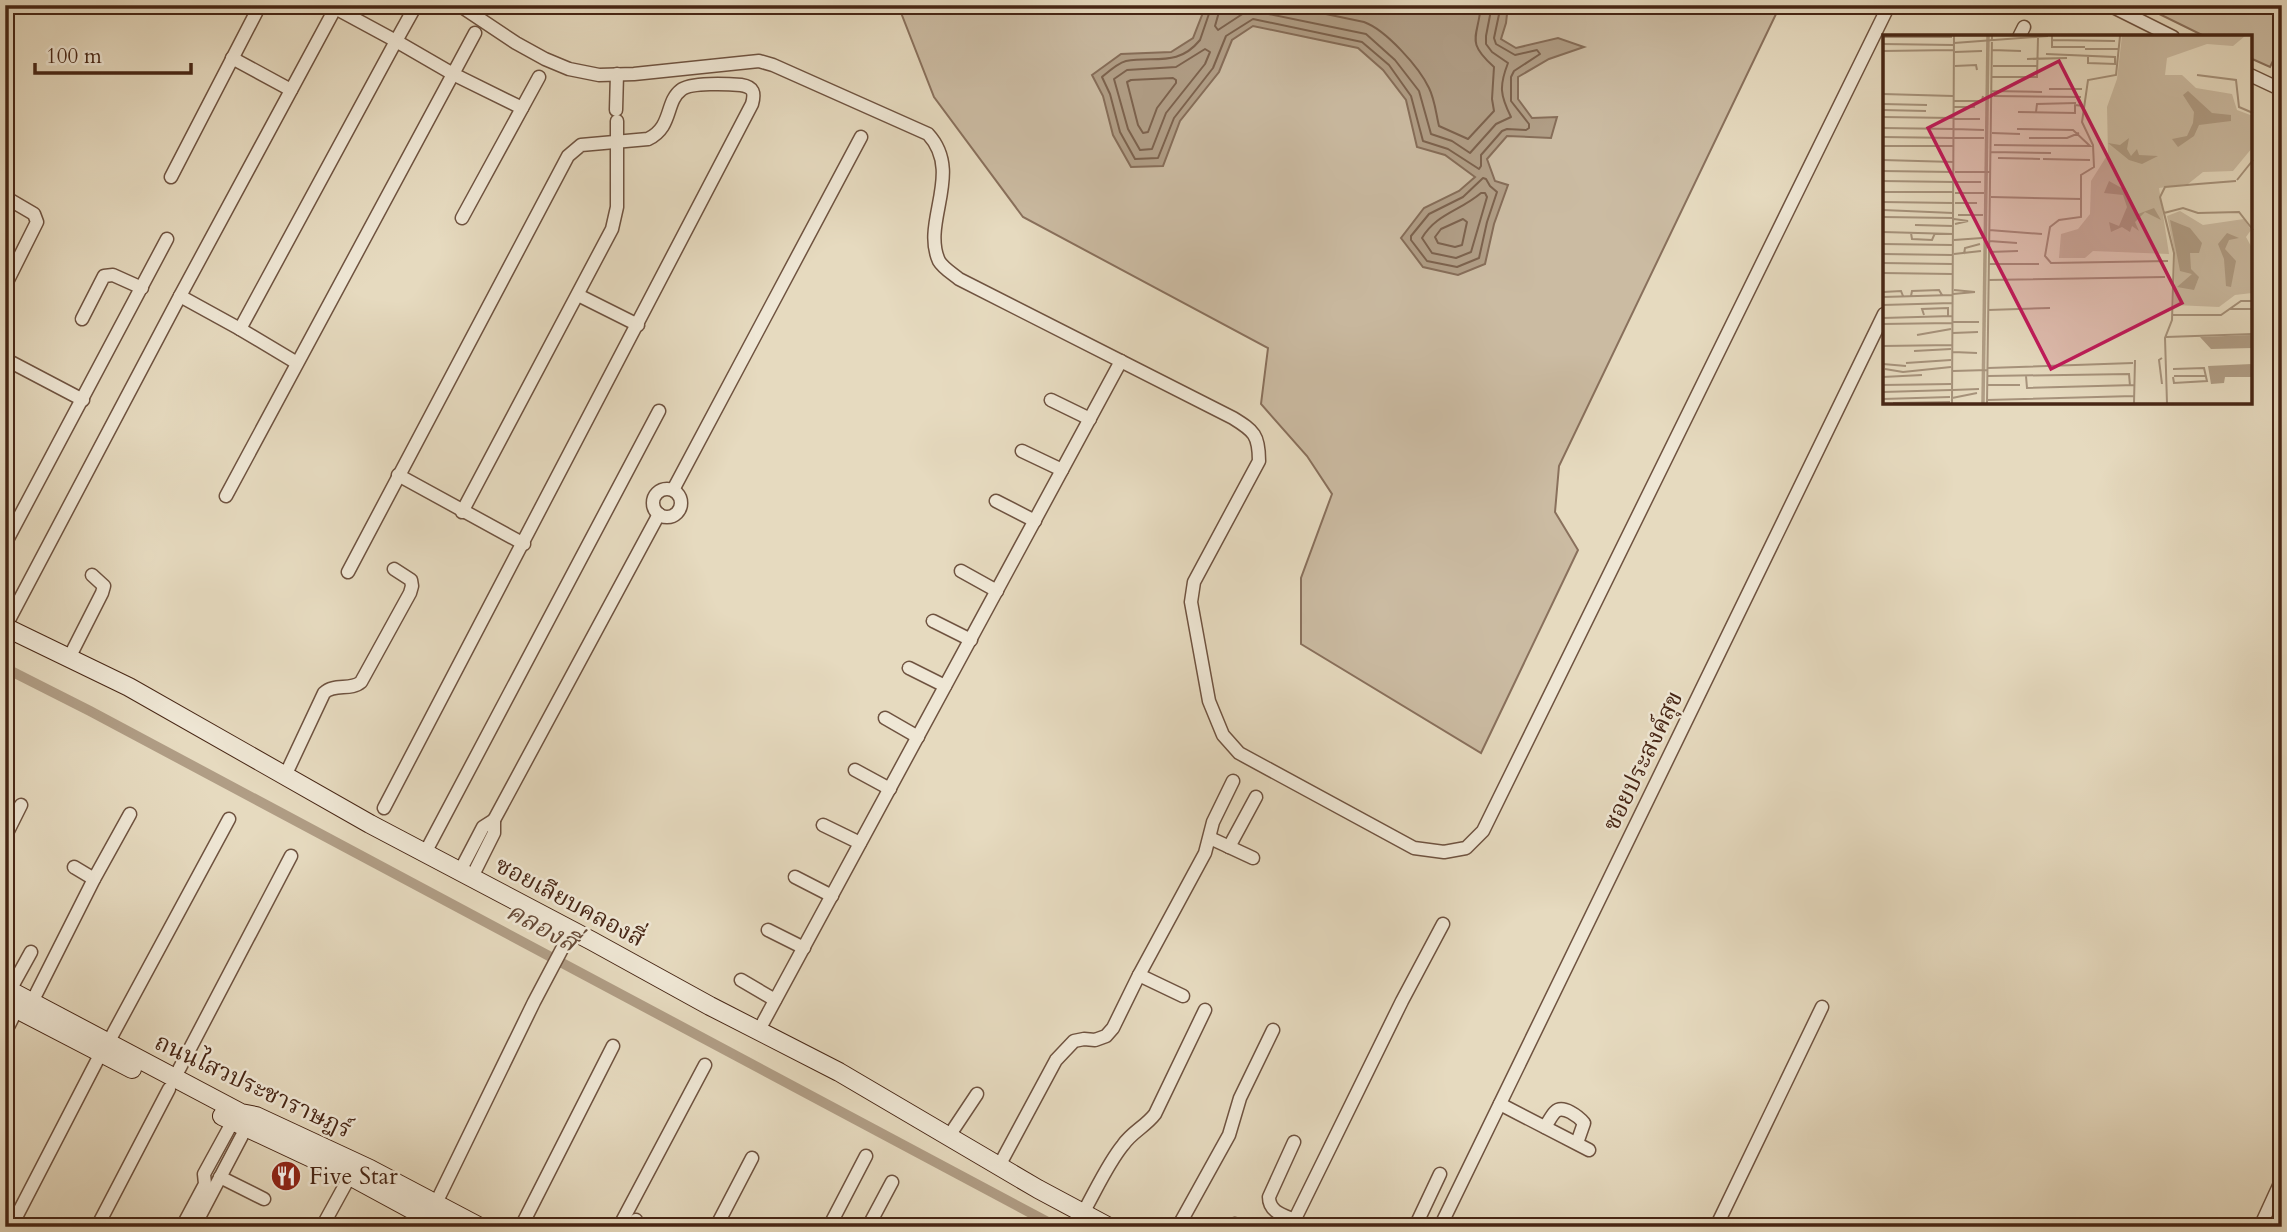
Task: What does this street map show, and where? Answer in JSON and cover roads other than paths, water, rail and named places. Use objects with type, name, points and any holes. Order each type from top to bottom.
[{"type":"street","points":[[171,177],[260,5]]},
{"type":"street","points":[[240,329],[416,5]]},
{"type":"street","points":[[459,5],[516,43],[569,69],[599,75],[759,61],[928,134],[937,144],[942,157],[943,173],[935,246],[940,263],[959,279],[1252,430],[1259,445],[1259,461],[1206,558],[1195,582],[1191,602],[1209,701],[1223,735],[1239,753],[1414,848],[1444,852],[1466,848],[1483,831],[1889,5]]},
{"type":"street","points":[[2109,5],[2169,35]]},
{"type":"street","points":[[8,622],[336,7],[453,74],[522,108]]},
{"type":"street","points":[[226,496],[475,33]]},
{"type":"street","points":[[232,58],[291,90]]},
{"type":"street","points":[[463,512],[612,229],[616,216],[618,170],[617,74]]},
{"type":"street","points":[[2252,76],[2282,90]]},
{"type":"street","points":[[462,218],[539,77]]},
{"type":"street","points":[[348,572],[568,156],[581,145],[648,139],[656,135],[664,125],[676,95],[685,87],[726,84],[747,86],[754,92],[752,104],[384,808]]},
{"type":"street","points":[[673,490],[861,137]]},
{"type":"street","points":[[5,197],[34,214],[37,222],[5,286]]},
{"type":"street","points":[[5,544],[167,239]]},
{"type":"street","points":[[82,319],[104,276],[113,275],[142,288]]},
{"type":"street","points":[[578,295],[638,325]]},
{"type":"street","points":[[180,296],[297,363]]},
{"type":"street","name":"ซอยประสงค์สุข","points":[[1440,1227],[1883,318]]},
{"type":"street","points":[[5,359],[83,400]]},
{"type":"street","points":[[759,1030],[1121,361]]},
{"type":"street","points":[[1051,400],[1090,419]]},
{"type":"street","points":[[425,853],[659,411]]},
{"type":"street","points":[[1022,451],[1062,470]]},
{"type":"street","points":[[398,475],[524,544]]},
{"type":"street","points":[[661,490],[673,490],[680,499],[679,510],[670,516],[659,514],[653,504],[654,499],[661,490]]},
{"type":"street","points":[[996,501],[1035,521]]},
{"type":"street","points":[[466,874],[494,833],[494,820],[659,514]]},
{"type":"street","points":[[285,776],[324,693],[329,688],[357,686],[361,682],[410,593],[411,580],[394,569]]},
{"type":"street","points":[[961,571],[997,591]]},
{"type":"street","points":[[69,658],[104,586],[92,575]]},
{"type":"street","points":[[933,621],[971,640]]},
{"type":"street","name":"ซอยเลียบคลองสี่","points":[[8,622],[69,658],[129,687],[285,776],[466,874],[569,936],[839,1072],[1109,1227]]},
{"type":"street","points":[[909,668],[945,686]]},
{"type":"street","points":[[885,718],[918,737]]},
{"type":"street","points":[[855,771],[890,789]]},
{"type":"street","points":[[999,1166],[1056,1060],[1074,1041],[1095,1040],[1106,1036],[1120,1015],[1205,853],[1213,822],[1233,780]]},
{"type":"street","points":[[1229,847],[1256,797]]},
{"type":"street","points":[[5,837],[22,805]]},
{"type":"street","points":[[14,998],[94,879],[130,814]]},
{"type":"street","points":[[11,1227],[229,819]]},
{"type":"street","points":[[823,825],[860,843]]},
{"type":"street","points":[[1210,838],[1253,858]]},
{"type":"street","points":[[97,1227],[291,856]]},
{"type":"street","points":[[74,867],[94,879]]},
{"type":"street","points":[[795,877],[832,896]]},
{"type":"street","points":[[1294,1142],[1269,1197],[1269,1203],[1276,1211],[1293,1223],[1443,924]]},
{"type":"street","points":[[768,930],[804,948]]},
{"type":"street","points":[[433,1219],[546,978],[569,936]]},
{"type":"street","points":[[5,1033],[14,998],[31,952]]},
{"type":"street","points":[[1139,975],[1183,996]]},
{"type":"street","points":[[741,980],[775,1000]]},
{"type":"street","name":"ถนนไสวประชาราษฎร์","points":[[14,998],[172,1084],[239,1125],[350,1176],[433,1219],[480,1227]]},
{"type":"street","points":[[1716,1227],[1822,1007]]},
{"type":"street","points":[[1083,1213],[1120,1148],[1155,1114],[1205,1010]]},
{"type":"street","points":[[1178,1227],[1229,1135],[1240,1098],[1273,1030]]},
{"type":"street","points":[[521,1227],[613,1046]]},
{"type":"street","points":[[619,1227],[705,1065]]},
{"type":"street","name":"ถนนไสวประชาราษฎร์","points":[[172,1084],[241,1113],[257,1116],[370,1170],[433,1219]]},
{"type":"street","points":[[949,1136],[976,1094]]},
{"type":"street","points":[[1500,1104],[1589,1150]]},
{"type":"street","points":[[1545,1127],[1555,1111],[1568,1111],[1584,1124],[1577,1143]]},
{"type":"street","points":[[194,1227],[239,1125]]},
{"type":"street","points":[[829,1227],[866,1156]]},
{"type":"street","points":[[716,1227],[752,1157]]},
{"type":"street","points":[[1416,1227],[1440,1174]]},
{"type":"street","points":[[322,1227],[350,1176]]},
{"type":"street","points":[[2260,1227],[2282,1179]]},
{"type":"street","points":[[868,1227],[892,1182]]},
{"type":"street","points":[[213,1183],[264,1199]]},
{"type":"street","points":[[182,1227],[213,1183]]},
{"type":"water","points":[[1206,5],[1508,5],[1501,39],[1516,48],[1558,38],[1584,47],[1549,59],[1518,77],[1518,99],[1532,118],[1557,117],[1551,138],[1507,136],[1487,159],[1495,181],[1508,185],[1494,224],[1485,264],[1458,275],[1423,267],[1401,238],[1424,208],[1459,191],[1475,177],[1445,155],[1417,147],[1406,100],[1383,70],[1358,48],[1253,26],[1232,40],[1219,72],[1180,121],[1163,166],[1131,167],[1113,135],[1103,96],[1092,75],[1121,54],[1171,52],[1193,38]]},
{"type":"waterway","name":"คลองสี่","points":[[5,668],[1057,1227]]},
{"type":"place","name":"Five Star","points":[[286,1176]]}]
